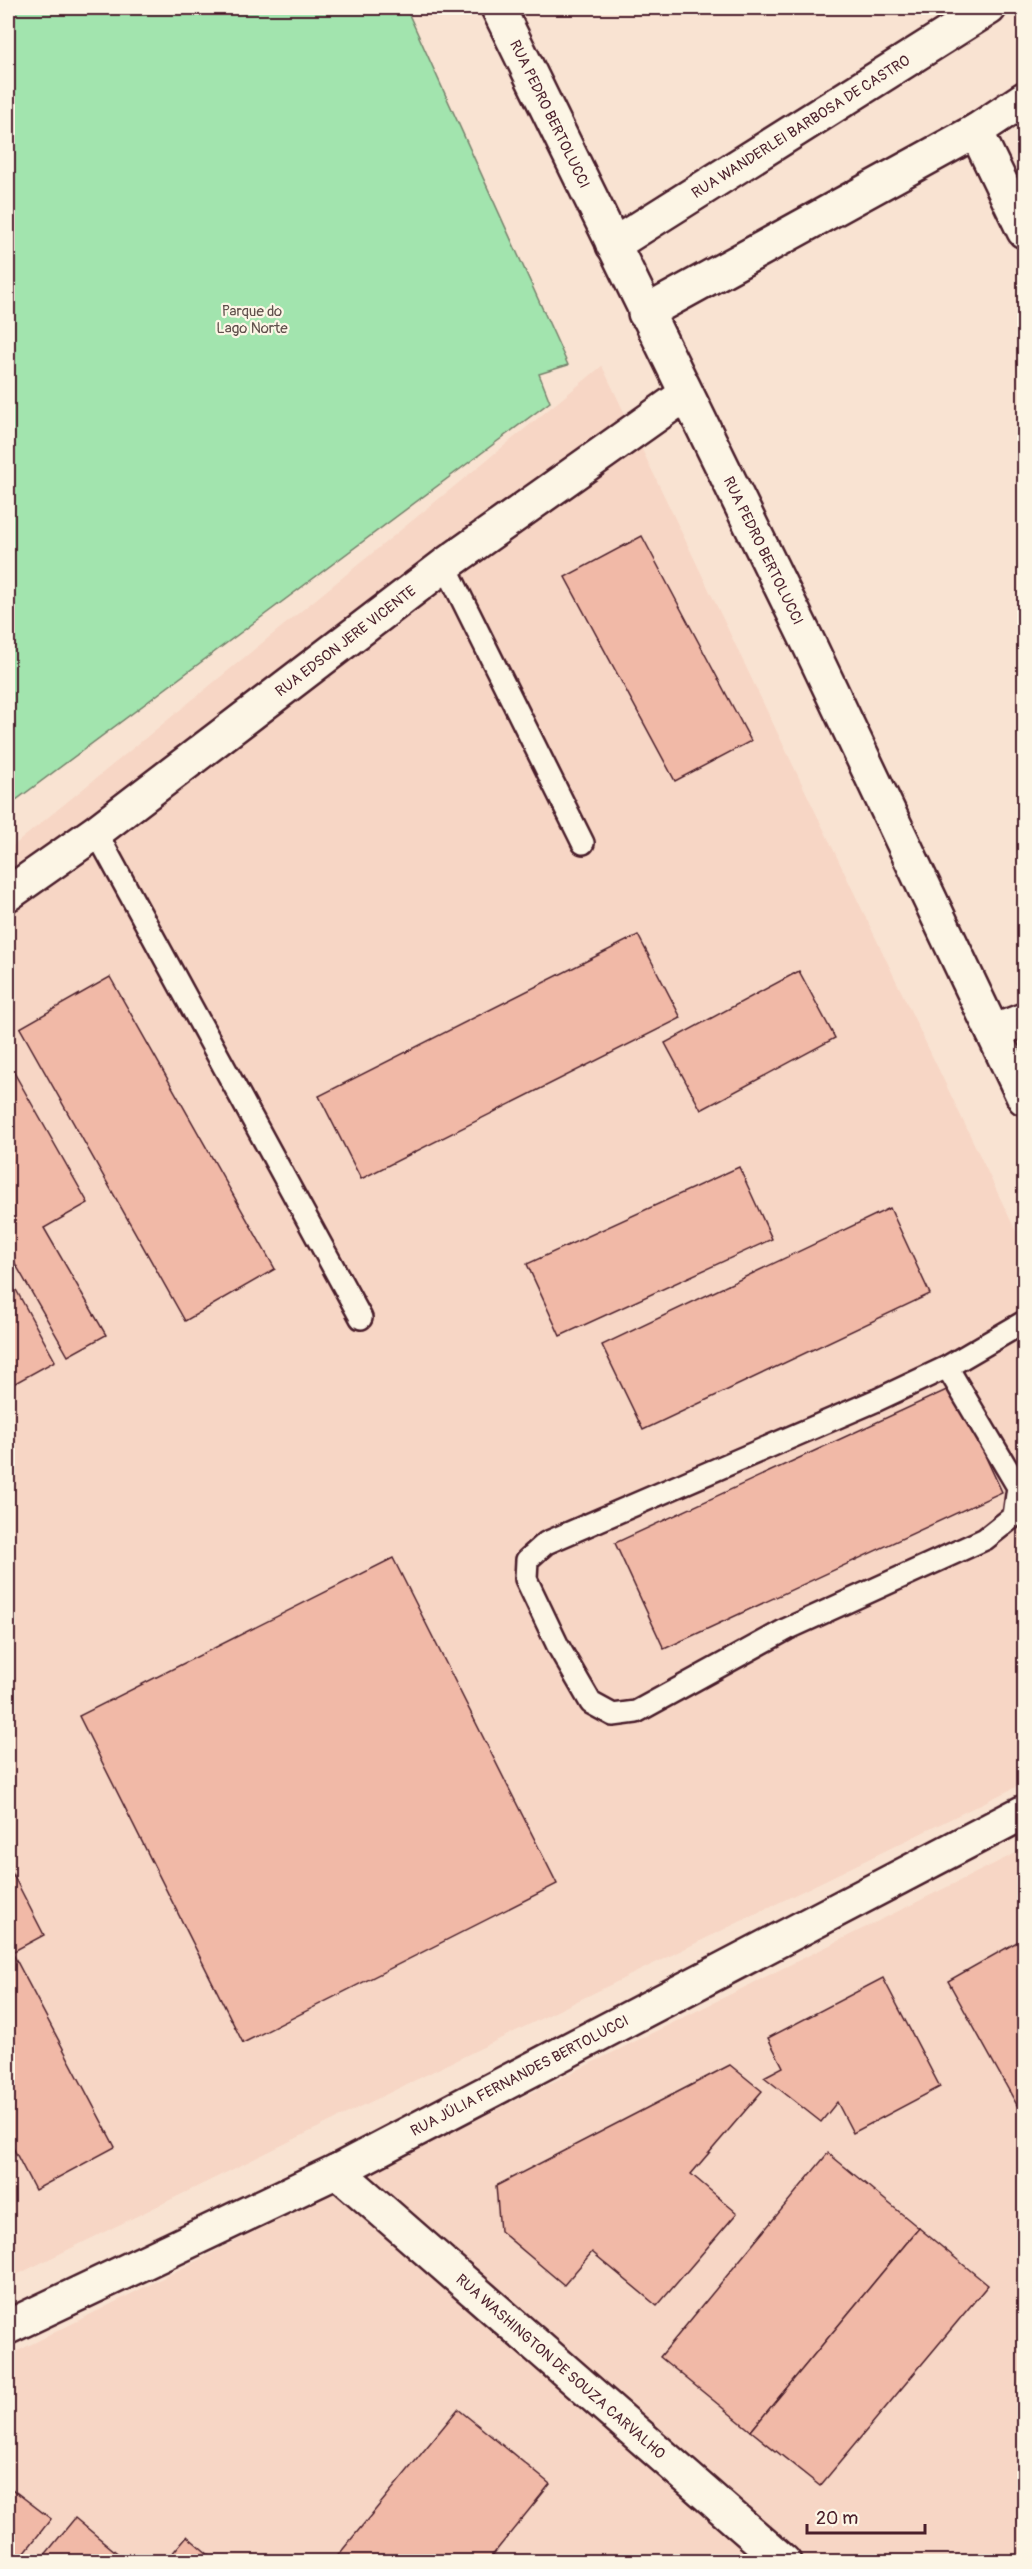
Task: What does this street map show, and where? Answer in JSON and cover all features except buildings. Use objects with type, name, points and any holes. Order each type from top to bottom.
[{"type":"street","name":"RUA PEDRO BERTOLUCCI","points":[[498,8],[645,313],[810,646],[1024,1098]]},
{"type":"street","name":"RUA WANDERLEI BARBOSA DE CASTRO","points":[[613,244],[989,8]]},
{"type":"street","points":[[645,313],[976,131],[1024,99]]},
{"type":"street","points":[[976,131],[1024,231]]},
{"type":"street","name":"RUA EDSON JERE VICENTE","points":[[8,894],[96,832],[445,565],[686,394]]},
{"type":"street","points":[[993,1032],[1024,1020]]},
{"type":"street","name":"RUA JÚLIA FERNANDES BERTOLUCCI","points":[[8,2327],[337,2171],[1024,1812]]},
{"type":"street","name":"RUA WASHINGTON DE SOUZA CARVALHO","points":[[337,2171],[784,2562]]},
{"type":"lane","points":[[445,565],[583,843]]},
{"type":"lane","points":[[96,832],[361,1318]]},
{"type":"lane","points":[[947,1367],[1018,1487],[1014,1516],[985,1539],[787,1629],[636,1712],[613,1715],[591,1703],[558,1646],[526,1579],[527,1560],[546,1543],[877,1400],[947,1367],[1024,1322]]},
{"type":"shaded area","points":[[602,366],[1024,1248],[1024,1783],[8,2279],[8,850]]},
{"type":"shaded area","points":[[1024,1849],[1024,2561],[8,2562],[8,2356],[458,2129]]},
{"type":"green space","name":"Parque do Lago Norte","points":[[8,8],[406,8],[568,365],[539,374],[550,402],[8,806]]}]
